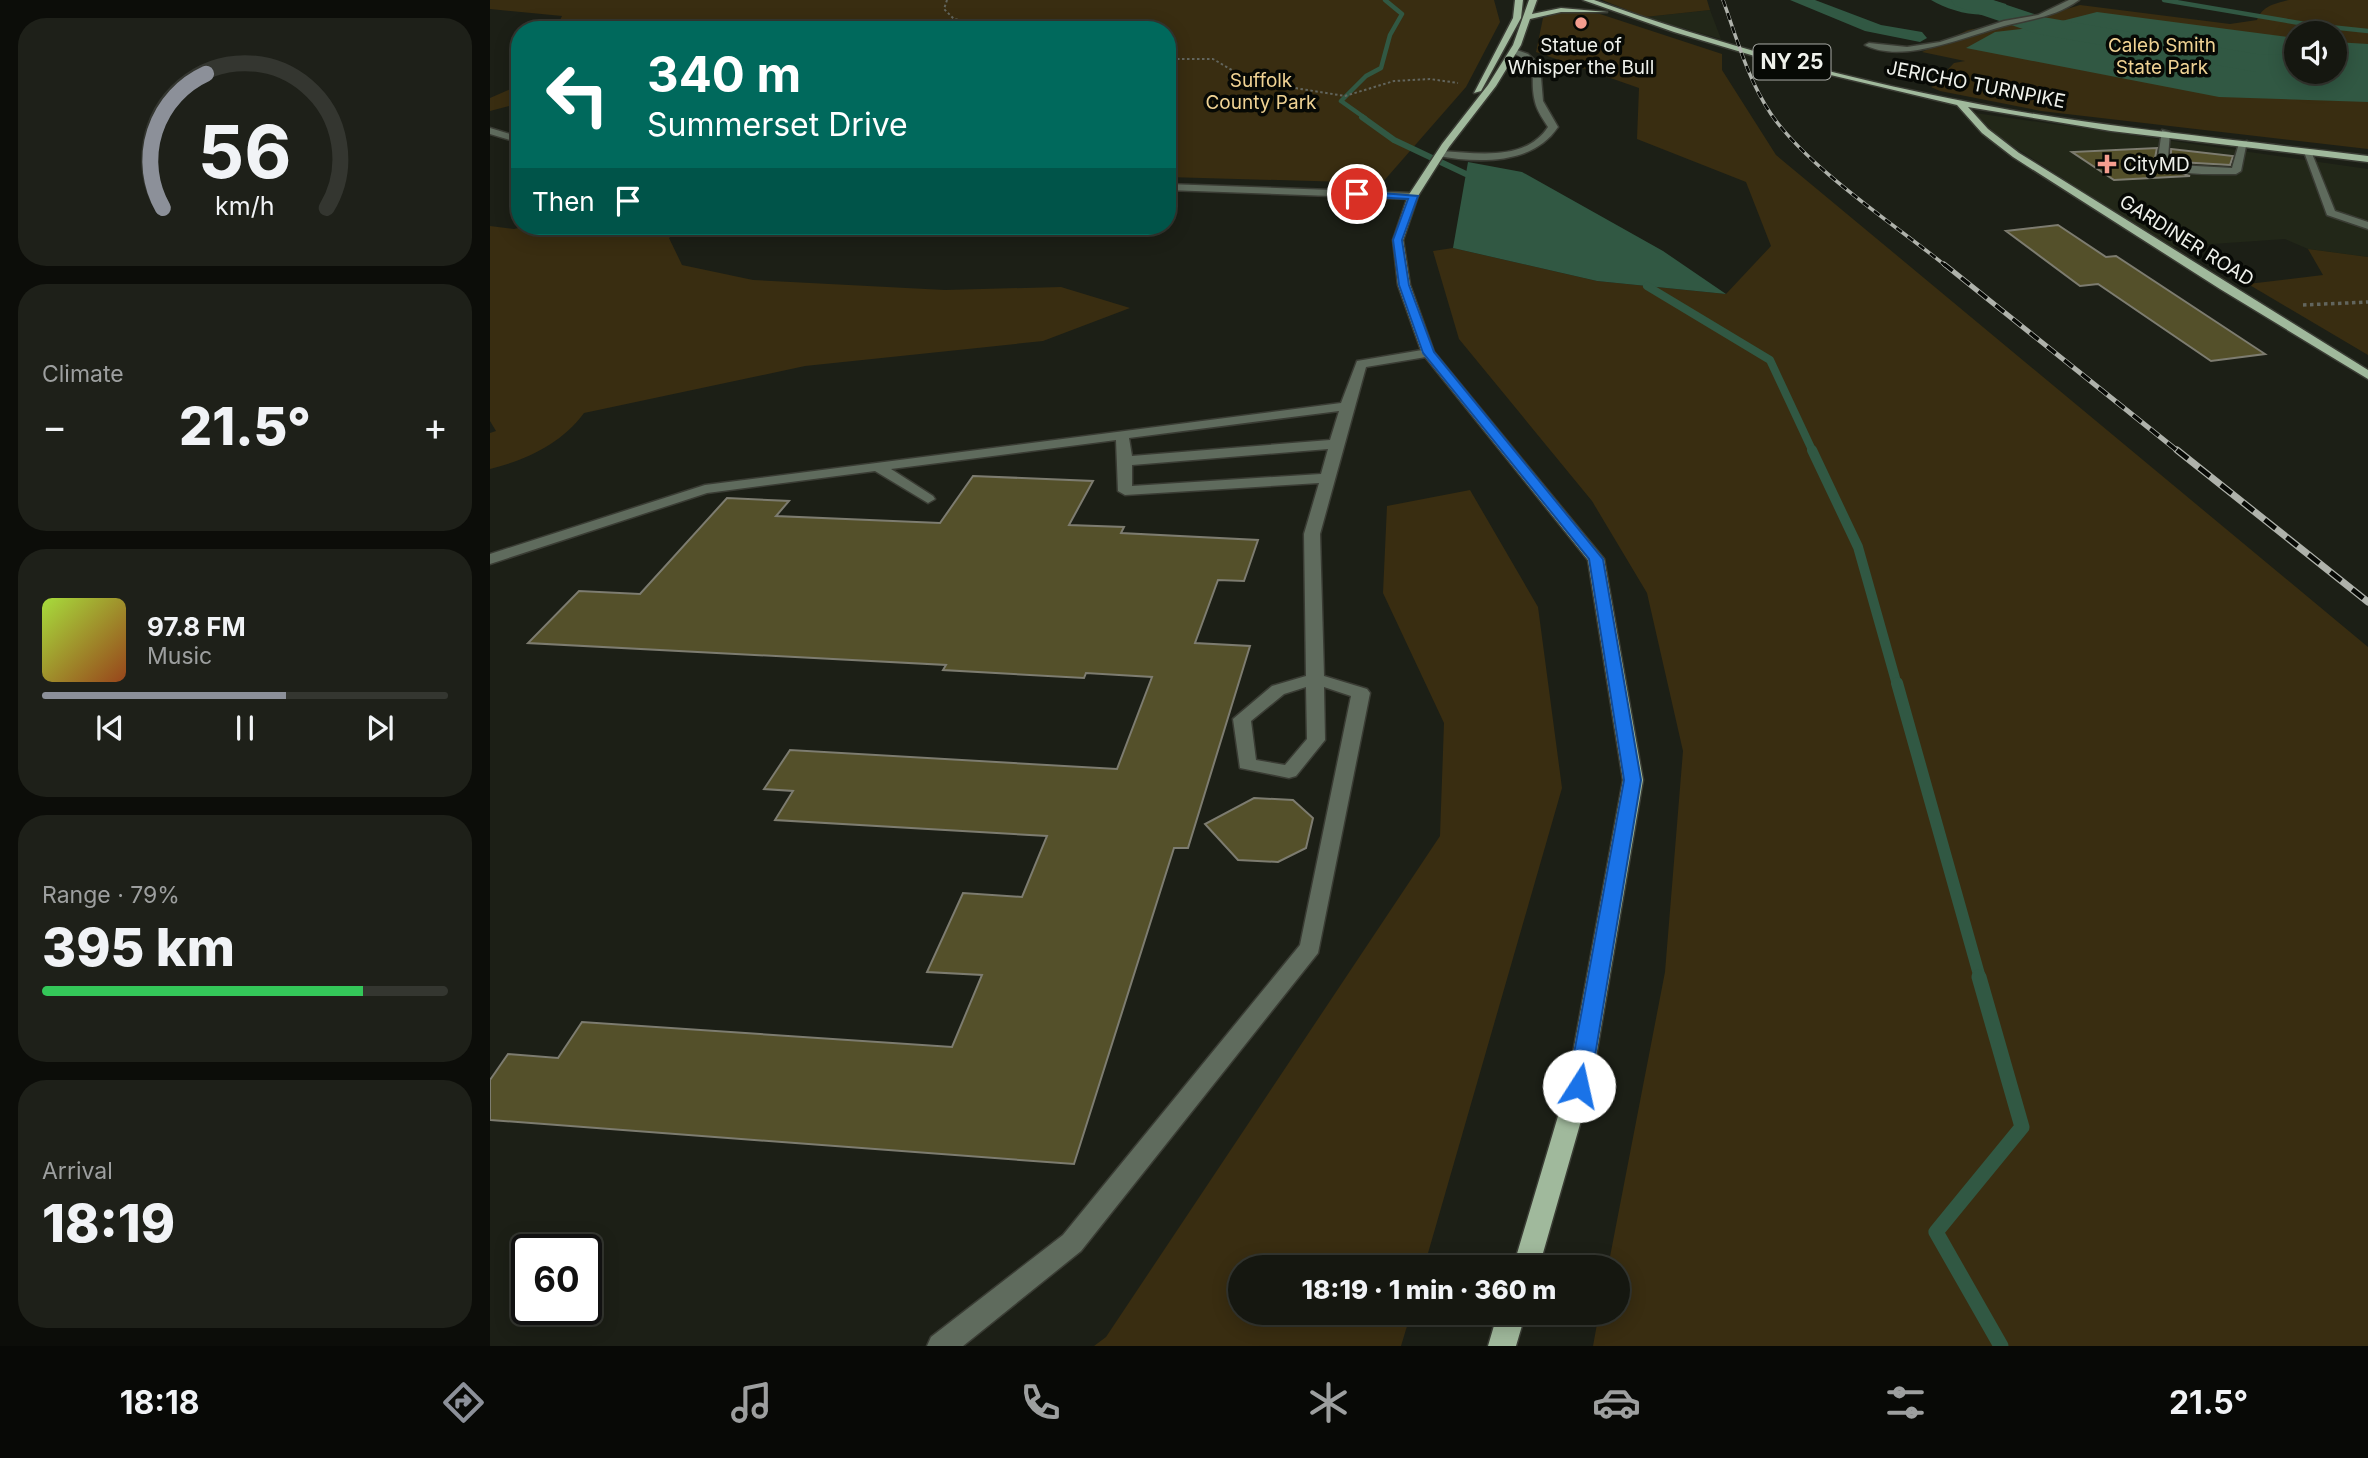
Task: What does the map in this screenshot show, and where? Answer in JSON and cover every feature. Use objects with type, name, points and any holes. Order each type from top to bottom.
[{"type":"main road","points":[[1468,117],[1487,71],[1517,18],[1519,0]]},
{"type":"main road","points":[[1530,1255],[1579,1086],[1633,780],[1596,559],[1428,353],[1404,285],[1398,240],[1413,196],[1432,171],[1443,150],[1492,86],[1514,50],[1533,0]]},
{"type":"main road","name":"JERICHO TURNPIKE","points":[[1587,0],[1626,15],[1760,54],[1960,103],[2368,159]]},
{"type":"main road","points":[[1527,17],[1570,10],[1626,15]]},
{"type":"main road","name":"GARDINER ROAD","points":[[1960,103],[1972,121],[2024,158],[2368,375]]},
{"type":"main road","points":[[1502,1346],[1508,1325]]},
{"type":"street","points":[[1869,45],[1907,49],[1941,44],[2007,23],[2040,18],[2075,0]]},
{"type":"street","points":[[1443,150],[1499,156],[1528,149],[1548,137],[1553,127],[1539,100],[1540,77],[1537,64],[1532,58],[1514,50]]},
{"type":"street","points":[[490,131],[511,137]]},
{"type":"street","points":[[2165,132],[2163,158],[2168,165],[2236,171],[2244,143]]},
{"type":"street","points":[[2306,150],[2331,213],[2368,226]]},
{"type":"street","points":[[1176,187],[1413,196]]},
{"type":"street","points":[[941,1346],[1072,1243],[1310,947],[1361,693],[1314,679],[1278,690],[1242,719],[1247,764],[1289,772],[1315,740],[1314,679],[1312,534],[1348,406],[1362,364],[1428,353]]},
{"type":"street","points":[[490,559],[705,489],[1348,406]]},
{"type":"street","points":[[1122,436],[1125,491],[1328,478]]},
{"type":"street","points":[[1125,461],[1337,444]]},
{"type":"street","points":[[878,467],[928,499]]},
{"type":"path","points":[[947,0],[944,9],[954,19],[966,21]]},
{"type":"path","points":[[1176,59],[1213,59],[1251,81],[1345,96],[1394,81],[1430,79],[1466,84]]},
{"type":"path","points":[[2260,309],[2351,300],[2368,302]]},
{"type":"shaded area","points":[[1790,0],[1815,0],[1881,25],[1922,32],[1927,38],[1920,42],[1865,31]]},
{"type":"shaded area","points":[[1931,0],[1993,0],[2006,4],[2008,9],[1999,13],[1968,14]]},
{"type":"shaded area","points":[[1710,10],[1721,39],[1645,17]]},
{"type":"shaded area","name":"Caleb Smith State Park","points":[[2097,12],[2284,36],[2284,84],[2347,84],[2347,43],[2368,44],[2368,102],[2219,97],[1966,48],[1995,32],[2038,27]]},
{"type":"shaded area","points":[[1975,113],[2368,169],[2368,257],[2308,249],[2285,239],[2169,247],[1999,137]]},
{"type":"shaded area","points":[[1468,162],[1522,172],[1663,251],[1726,294],[1597,281],[1453,248]]},
{"type":"green space","name":"Suffolk County Park","points":[[490,0],[1494,0],[1500,22],[1466,87],[1382,183],[1176,177],[1176,21],[560,21],[562,16],[490,9]]},
{"type":"green space","points":[[1602,0],[1707,0],[1710,10],[1645,17]]},
{"type":"green space","name":"Caleb Smith State Park","points":[[2289,0],[2368,0],[2368,149],[2041,111],[1940,91],[1931,87],[1954,63],[1965,61],[1922,52],[1968,30],[2037,18],[2080,5],[2230,24],[2257,20],[2266,8]]},
{"type":"green space","points":[[1578,11],[1600,14],[1722,54],[1722,70],[1776,155],[2368,647],[2368,1346],[1593,1346],[1597,1325],[1630,1325],[1630,1255],[1610,1255],[1665,972],[1683,751],[1647,593],[1592,501],[1459,339],[1433,251],[1453,248],[1597,281],[1726,294],[1771,246],[1746,182],[1637,139],[1639,88],[1536,52],[1543,18],[1556,13]]},
{"type":"green space","points":[[511,89],[511,105],[490,111],[490,98]]},
{"type":"green space","points":[[490,226],[511,229],[511,235],[673,235],[669,238],[682,265],[753,280],[945,290],[1061,287],[1130,308],[1043,341],[805,366],[584,413],[554,442],[529,456],[490,469],[490,433],[496,431],[490,421]]},
{"type":"green space","points":[[2308,249],[2368,257],[2368,355],[2248,284],[2323,275]]},
{"type":"green space","points":[[1470,490],[1538,607],[1562,788],[1427,1255],[1228,1255],[1228,1325],[1407,1325],[1401,1346],[1094,1346],[1106,1337],[1440,836],[1444,723],[1383,593],[1387,506]]},
{"type":"building","name":"CityMD","points":[[2157,148],[2155,158],[2163,167],[2190,176],[2114,180],[2072,152]]},
{"type":"building","points":[[2171,149],[2233,156],[2230,165],[2179,162],[2171,157]]},
{"type":"building","points":[[2058,225],[2106,257],[2116,256],[2265,354],[2211,361],[2098,284],[2080,286],[2006,231]]},
{"type":"building","points":[[973,476],[1093,481],[1069,525],[1124,527],[1121,533],[1258,540],[1244,581],[1218,580],[1195,643],[1250,646],[1188,848],[1174,848],[1074,1164],[490,1120],[490,1080],[508,1054],[558,1058],[582,1022],[952,1047],[982,975],[927,972],[963,893],[1022,897],[1047,836],[775,820],[793,791],[764,789],[790,750],[1117,769],[1152,677],[1086,673],[1084,678],[943,670],[946,665],[528,643],[579,591],[640,594],[727,498],[789,501],[776,516],[940,523]]},
{"type":"building","points":[[1254,798],[1293,800],[1313,818],[1306,848],[1278,862],[1238,860],[1205,824]]},
{"type":"waterway","points":[[1365,118],[1341,101],[1366,76],[1381,68],[1390,35],[1402,14],[1385,0]]},
{"type":"waterway","points":[[1965,0],[2038,25],[2256,63],[2284,64]]},
{"type":"waterway","points":[[2164,0],[2311,25],[2368,31]]},
{"type":"waterway","points":[[1362,117],[1394,140],[1466,174]]},
{"type":"waterway","points":[[1647,286],[1770,360],[1813,452]]},
{"type":"waterway","points":[[1812,450],[1858,547],[1897,685]]},
{"type":"waterway","points":[[1897,683],[1980,978]]},
{"type":"waterway","points":[[1979,977],[2022,1127],[1936,1232],[2001,1346]]},
{"type":"railway","points":[[1723,0],[1756,87],[1771,114],[1787,134],[1829,175],[1946,266]]},
{"type":"railway","points":[[1944,264],[2179,452]]},
{"type":"railway","points":[[2177,450],[2368,602]]},
{"type":"place","name":"Statue of Whisper the Bull","points":[[1581,23]]},
{"type":"place","name":"CityMD","points":[[2107,164]]},
{"type":"route","points":[[1357,194],[1413,196],[1398,240],[1404,285],[1428,353],[1596,559],[1633,780],[1579,1086]]}]
